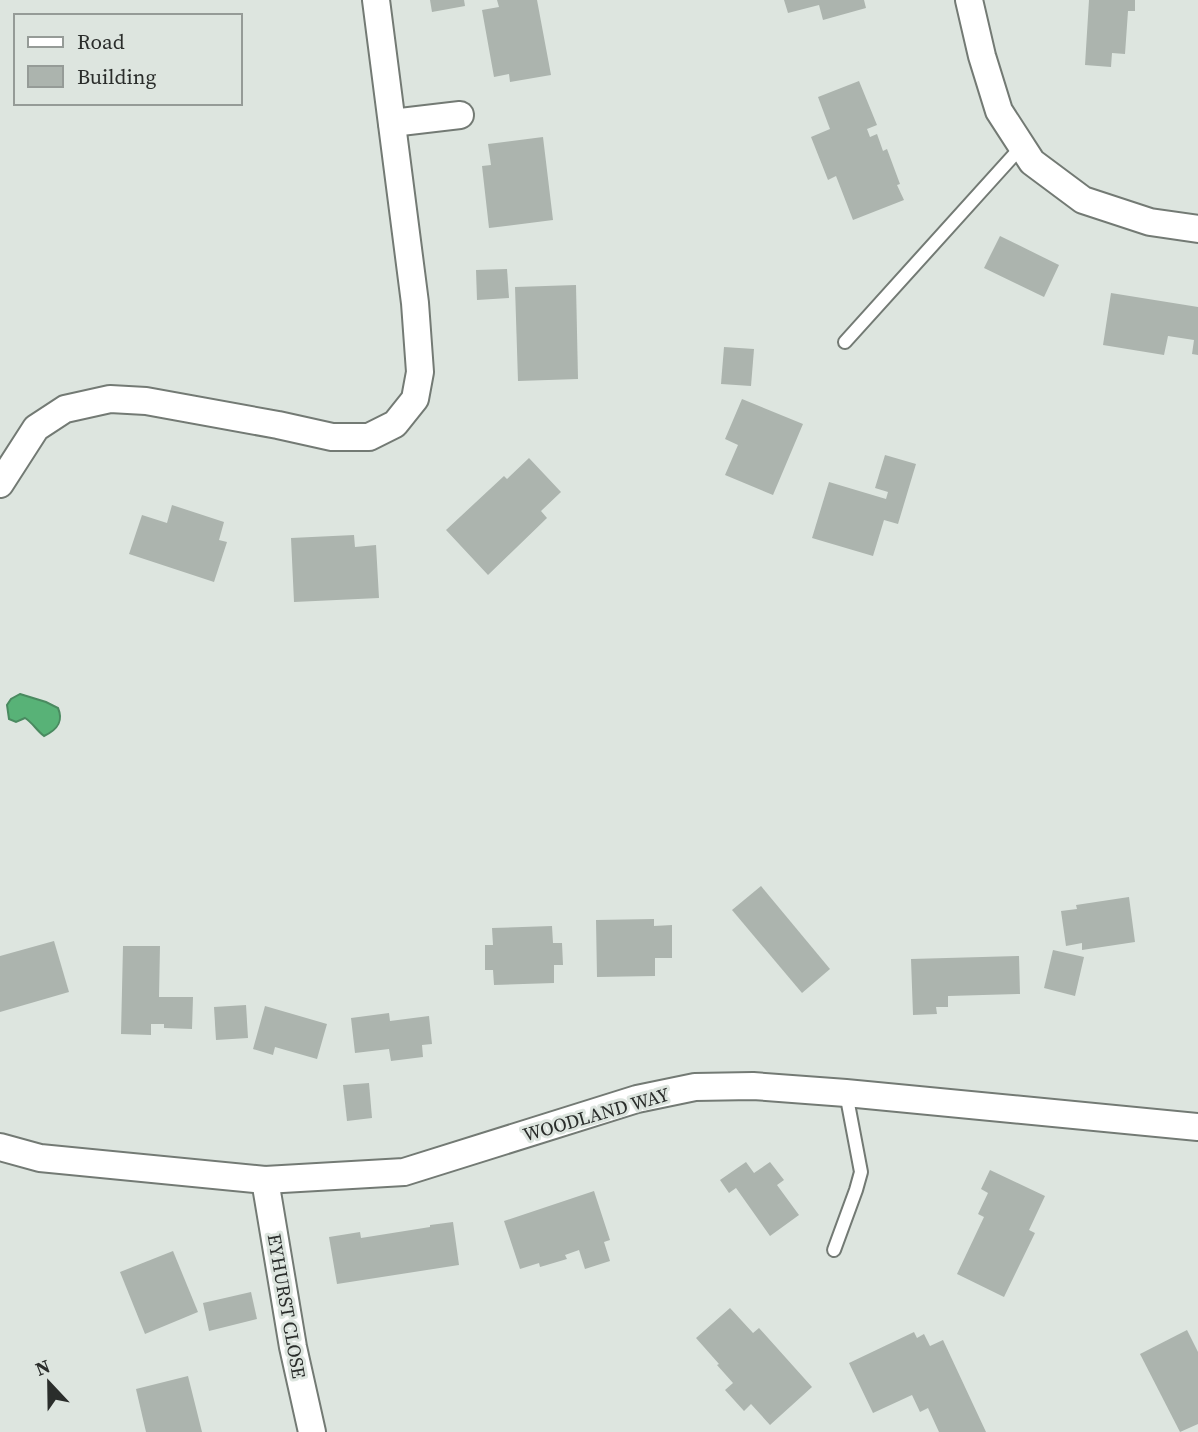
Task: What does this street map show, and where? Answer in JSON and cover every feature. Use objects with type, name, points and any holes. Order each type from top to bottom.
[{"type":"street","points":[[0,484],[36,428],[65,409],[110,399],[146,401],[332,437],[369,437],[395,424],[415,399],[420,372],[415,303],[376,0]]},
{"type":"street","points":[[969,0],[999,111],[1032,162],[1083,200],[1150,222],[1198,229]]},
{"type":"street","points":[[392,123],[460,115]]},
{"type":"street","name":"WOODLAND WAY","points":[[0,1147],[40,1158],[264,1180],[404,1172],[636,1099],[695,1087],[753,1086],[1198,1127]]},
{"type":"street","name":"EYHURST CLOSE","points":[[264,1180],[293,1347],[312,1432]]},
{"type":"lane","points":[[845,342],[1022,146]]},
{"type":"lane","points":[[834,1250],[861,1171],[846,1093]]},
{"type":"shaded area","points":[[20,694],[58,708],[60,721],[53,731],[44,736],[25,718],[16,722],[9,719],[7,705]]},
{"type":"building","points":[[430,0],[464,0],[465,6],[432,12]]},
{"type":"building","points":[[497,0],[537,0],[551,75],[510,82],[509,74],[494,77],[482,10],[499,7]]},
{"type":"building","points":[[784,0],[864,0],[866,8],[823,20],[819,5],[788,13]]},
{"type":"building","points":[[1089,0],[1135,0],[1135,11],[1128,11],[1125,54],[1112,53],[1111,67],[1085,65]]},
{"type":"building","points":[[859,81],[877,125],[867,129],[870,137],[877,134],[883,151],[887,149],[904,200],[853,220],[836,176],[828,180],[811,137],[830,129],[818,97]]},
{"type":"building","points":[[543,137],[553,220],[489,228],[482,166],[491,165],[488,144]]},
{"type":"building","points":[[1000,236],[1059,265],[1044,297],[984,268]]},
{"type":"building","points":[[507,269],[509,298],[477,300],[476,270]]},
{"type":"building","points":[[576,285],[578,379],[518,381],[515,287]]},
{"type":"building","points":[[1111,293],[1198,307],[1198,355],[1192,354],[1194,340],[1168,336],[1164,355],[1103,345]]},
{"type":"building","points":[[724,347],[754,349],[751,386],[721,384]]},
{"type":"building","points":[[742,399],[803,424],[773,495],[725,475],[738,445],[725,439]]},
{"type":"building","points":[[885,455],[916,464],[898,524],[884,520],[873,556],[812,538],[829,482],[886,499],[888,492],[875,488]]},
{"type":"building","points":[[529,458],[561,492],[541,511],[547,518],[488,575],[446,530],[504,476],[507,479]]},
{"type":"building","points":[[172,505],[224,522],[219,540],[227,542],[214,582],[129,554],[142,515],[167,523]]},
{"type":"building","points":[[354,535],[355,547],[376,545],[379,598],[294,602],[291,538]]},
{"type":"building","points":[[761,886],[830,969],[802,993],[732,910]]},
{"type":"building","points":[[1129,897],[1135,942],[1082,950],[1082,943],[1066,946],[1061,911],[1077,909],[1076,905]]},
{"type":"building","points":[[654,919],[654,926],[672,925],[672,958],[655,958],[655,976],[597,977],[596,920]]},
{"type":"building","points":[[552,926],[553,943],[562,943],[563,965],[554,965],[554,983],[494,985],[493,970],[485,970],[485,945],[493,945],[492,928]]},
{"type":"building","points":[[54,941],[69,992],[0,1012],[0,956]]},
{"type":"building","points":[[123,946],[160,946],[159,997],[193,997],[192,1029],[164,1028],[164,1024],[151,1024],[151,1035],[121,1034]]},
{"type":"building","points":[[1053,950],[1084,957],[1075,996],[1044,988]]},
{"type":"building","points":[[1019,956],[1020,994],[948,996],[948,1007],[936,1007],[937,1014],[913,1015],[911,959]]},
{"type":"building","points":[[246,1005],[248,1038],[216,1040],[214,1007]]},
{"type":"building","points":[[265,1006],[327,1024],[317,1059],[275,1047],[273,1055],[253,1049]]},
{"type":"building","points":[[389,1013],[390,1021],[429,1016],[432,1044],[422,1045],[423,1057],[391,1061],[389,1049],[355,1053],[351,1018]]},
{"type":"building","points":[[369,1083],[372,1118],[347,1121],[343,1085]]},
{"type":"building","points":[[746,1162],[754,1173],[770,1162],[784,1180],[777,1185],[799,1215],[770,1236],[736,1188],[729,1193],[720,1180]]},
{"type":"building","points":[[990,1170],[1045,1196],[1029,1230],[1035,1233],[1004,1297],[957,1274],[984,1217],[978,1214],[988,1193],[981,1189]]},
{"type":"building","points":[[594,1191],[610,1240],[604,1242],[610,1261],[585,1269],[579,1250],[565,1255],[567,1259],[540,1267],[539,1263],[520,1269],[504,1221]]},
{"type":"building","points":[[453,1222],[459,1265],[337,1284],[329,1237],[360,1232],[361,1238]]},
{"type":"building","points":[[173,1251],[198,1312],[145,1334],[120,1272]]},
{"type":"building","points":[[251,1292],[257,1319],[209,1331],[203,1303]]},
{"type":"building","points":[[730,1308],[753,1333],[759,1328],[812,1387],[770,1425],[751,1404],[744,1411],[725,1390],[733,1383],[696,1338]]},
{"type":"building","points":[[1187,1330],[1198,1352],[1198,1424],[1180,1432],[1140,1354]]},
{"type":"building","points":[[914,1332],[917,1338],[924,1334],[930,1346],[943,1340],[986,1432],[939,1432],[928,1408],[920,1412],[912,1395],[873,1413],[849,1363]]},
{"type":"building","points":[[188,1376],[202,1432],[146,1432],[136,1389]]}]
